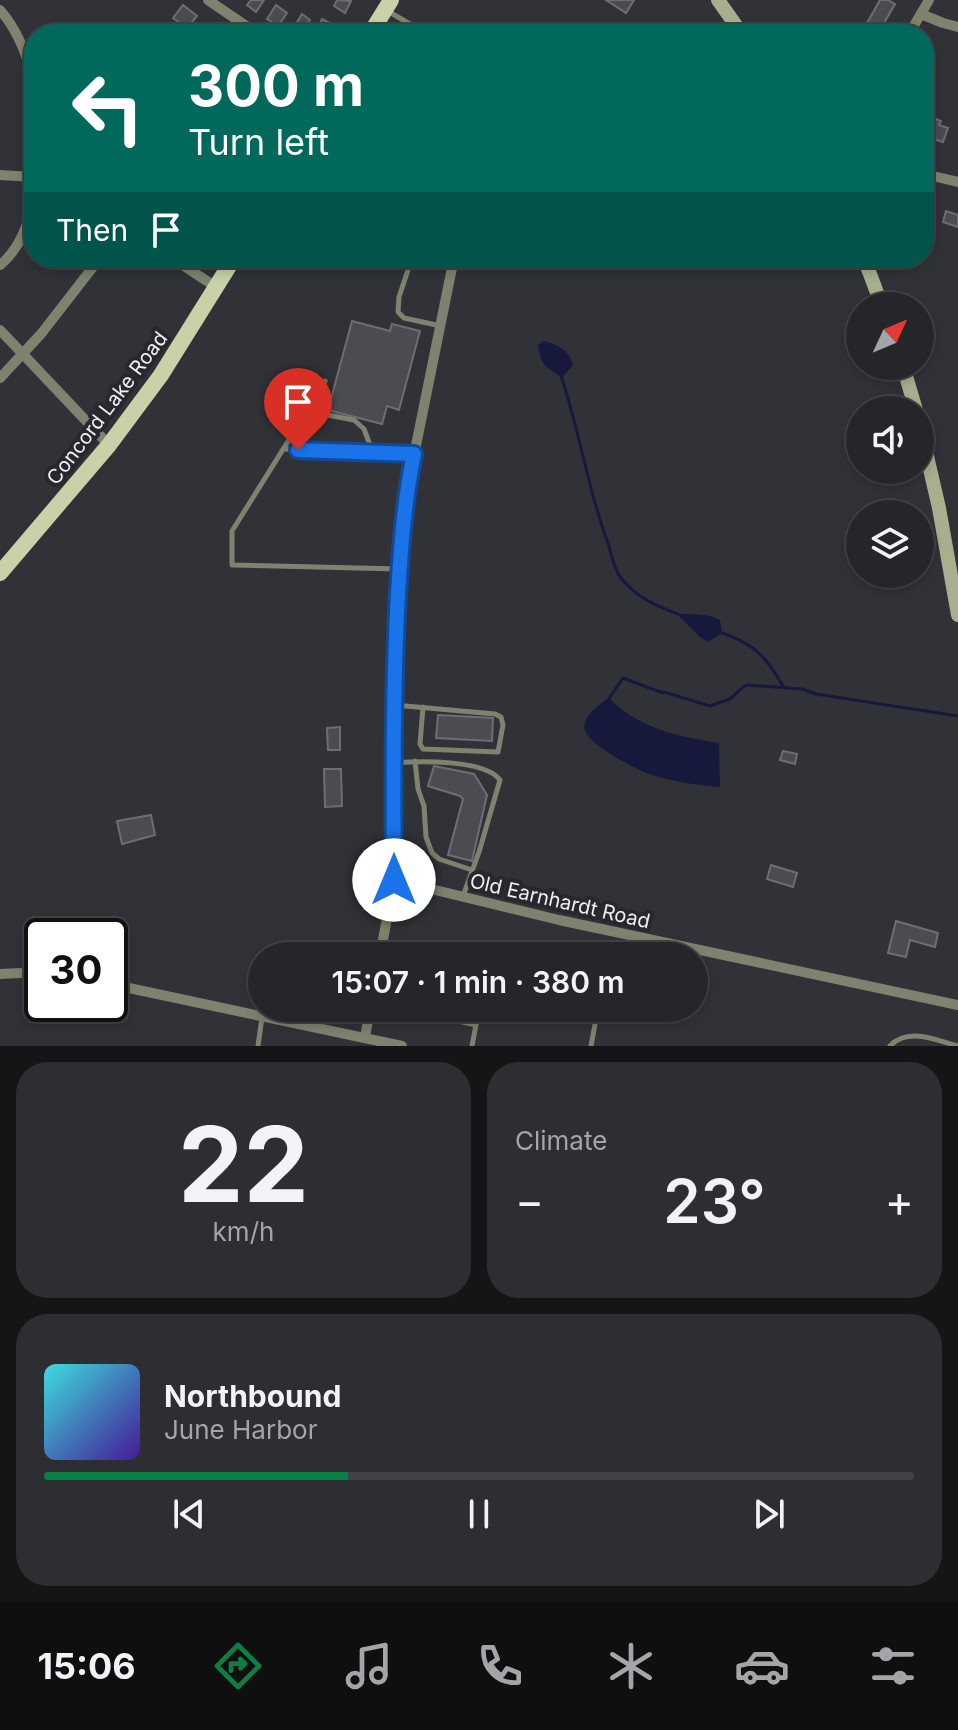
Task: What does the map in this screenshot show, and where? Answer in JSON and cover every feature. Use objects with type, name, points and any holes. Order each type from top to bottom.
[{"type":"main road","points":[[718,0],[735,24]]},
{"type":"main road","points":[[376,24],[388,5]]},
{"type":"main road","name":"Concord Lake Road","points":[[0,573],[109,445],[161,375],[228,268]]},
{"type":"main road","points":[[868,268],[877,292]]},
{"type":"main road","points":[[933,484],[958,615]]},
{"type":"street","points":[[208,0],[243,24]]},
{"type":"street","points":[[915,24],[929,0]]},
{"type":"street","points":[[0,10],[24,53]]},
{"type":"street","points":[[921,14],[958,27]]},
{"type":"street","points":[[0,175],[24,176]]},
{"type":"street","points":[[934,176],[958,182]]},
{"type":"street","points":[[0,265],[12,255],[24,232]]},
{"type":"street","points":[[0,378],[92,268]]},
{"type":"street","points":[[187,268],[216,287]]},
{"type":"street","points":[[383,942],[394,880],[394,705],[400,569],[414,454],[452,268]]},
{"type":"street","points":[[0,330],[109,445]]},
{"type":"street","name":"Old Earnhardt Road","points":[[394,880],[559,920],[958,1005]]},
{"type":"street","points":[[0,974],[24,973]]},
{"type":"street","points":[[128,988],[248,1014]]},
{"type":"street","points":[[287,1022],[402,1046]]},
{"type":"street","points":[[365,1038],[368,1022]]},
{"type":"lane","points":[[388,5],[414,24]]},
{"type":"lane","points":[[409,268],[399,297],[398,312],[404,318],[441,326]]},
{"type":"lane","points":[[317,413],[325,381]]},
{"type":"lane","points":[[373,453],[364,429],[354,420],[317,413],[307,416],[232,531],[232,565],[400,569]]},
{"type":"lane","points":[[284,449],[414,454]]},
{"type":"lane","points":[[394,705],[423,707],[495,714],[501,717],[503,725],[498,752],[423,749],[420,744],[423,707]]},
{"type":"lane","points":[[415,761],[418,789],[424,806],[426,837],[432,853],[439,859],[472,870]]},
{"type":"lane","points":[[393,763],[447,762],[491,771],[500,780],[462,897]]},
{"type":"lane","points":[[258,1046],[261,1022]]},
{"type":"lane","points":[[462,1022],[476,1025]]},
{"type":"lane","points":[[472,1046],[477,1022]]},
{"type":"lane","points":[[591,1046],[595,1022]]},
{"type":"lane","points":[[890,1046],[897,1039],[912,1035],[958,1046]]},
{"type":"shaded area","points":[[543,341],[562,348],[569,355],[573,365],[562,378],[543,363],[538,345]]},
{"type":"shaded area","points":[[677,614],[699,614],[720,620],[722,633],[708,642]]},
{"type":"shaded area","points":[[609,698],[633,717],[660,730],[719,743],[720,787],[669,780],[645,773],[595,743],[585,731],[585,721],[596,707]]},
{"type":"building","points":[[251,0],[264,0],[256,12],[247,5]]},
{"type":"building","points":[[337,0],[351,1],[345,13],[334,6]]},
{"type":"building","points":[[606,0],[634,0],[626,13]]},
{"type":"building","points":[[880,0],[895,4],[883,24],[867,23]]},
{"type":"building","points":[[183,5],[197,16],[190,24],[181,24],[173,18]]},
{"type":"building","points":[[276,5],[287,13],[279,24],[267,19]]},
{"type":"building","points":[[302,14],[310,20],[307,24],[296,24]]},
{"type":"building","points":[[934,118],[941,121],[939,125],[948,128],[943,142],[934,139]]},
{"type":"building","points":[[946,211],[958,215],[958,227],[943,222]]},
{"type":"building","points":[[352,321],[390,331],[392,324],[420,331],[399,410],[387,406],[382,424],[328,410]]},
{"type":"building","points":[[438,715],[493,718],[492,741],[436,738]]},
{"type":"building","points":[[340,727],[340,750],[328,750],[327,728]]},
{"type":"building","points":[[783,751],[797,754],[795,764],[780,760]]},
{"type":"building","points":[[434,766],[474,774],[487,795],[472,861],[448,855],[463,799],[428,786]]},
{"type":"building","points":[[324,769],[341,769],[342,806],[325,807]]},
{"type":"building","points":[[151,815],[155,835],[122,844],[117,821]]},
{"type":"building","points":[[771,865],[797,873],[793,887],[767,879]]},
{"type":"building","points":[[896,921],[938,933],[935,947],[910,940],[906,957],[888,953]]},
{"type":"waterway","points":[[561,376],[616,570],[640,596],[678,614]]},
{"type":"waterway","points":[[722,633],[758,653],[783,686]]},
{"type":"waterway","points":[[608,700],[623,678],[710,706],[730,699],[747,685],[802,689],[816,694],[958,716]]},
{"type":"route","points":[[298,450],[414,454],[400,554],[395,651],[394,880]]}]
